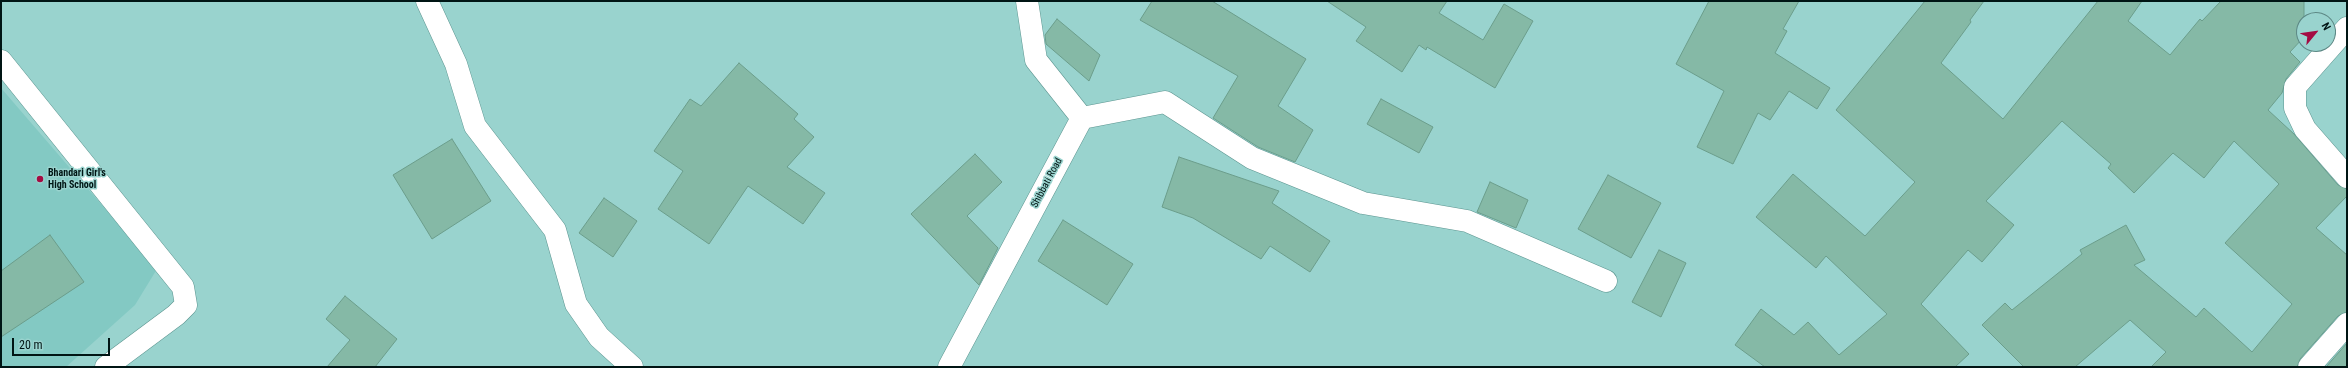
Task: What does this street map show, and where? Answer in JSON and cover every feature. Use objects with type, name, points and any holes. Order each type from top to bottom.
[{"type":"street","points":[[427,1],[456,64],[475,126],[555,230],[576,304],[599,337],[632,367]]},
{"type":"street","points":[[1026,1],[1036,60],[1082,118],[1165,102],[1252,158],[1363,204],[1468,221],[1606,281]]},
{"type":"street","points":[[2347,28],[2295,86],[2295,108],[2305,129],[2347,177]]},
{"type":"street","points":[[1,61],[183,287],[186,305],[176,315],[106,367]]},
{"type":"street","name":"Shibbati Road","points":[[948,367],[1082,118]]},
{"type":"street","points":[[2309,367],[2347,324]]},
{"type":"shaded area","name":"Bhandari Girl's High School","points":[[1,88],[157,269],[135,305],[66,367],[1,367]]},
{"type":"building","points":[[1152,1],[1212,1],[1306,59],[1278,106],[1313,130],[1295,162],[1258,147],[1213,118],[1238,76],[1140,20]]},
{"type":"building","points":[[1327,1],[1447,1],[1439,13],[1483,40],[1504,4],[1533,21],[1495,88],[1427,47],[1426,50],[1419,45],[1402,72],[1356,41],[1366,27]]},
{"type":"building","points":[[1709,1],[1799,1],[1783,29],[1787,31],[1775,53],[1830,88],[1817,109],[1789,91],[1770,120],[1758,113],[1733,164],[1697,147],[1724,91],[1676,64]]},
{"type":"building","points":[[1925,1],[1984,1],[1970,20],[1971,22],[1941,63],[2003,119],[2098,1],[2142,1],[2128,21],[2170,55],[2200,19],[2202,21],[2221,1],[2304,1],[2304,12],[2296,12],[2296,46],[2290,52],[2300,62],[2286,79],[2282,93],[2268,110],[2294,134],[2338,185],[2347,189],[2347,196],[2316,228],[2347,255],[2347,312],[2338,316],[2300,359],[2297,367],[2151,367],[2166,352],[2130,320],[2075,367],[2024,367],[1982,325],[2005,303],[2012,310],[2082,254],[2080,250],[2126,225],[2145,260],[2134,265],[2196,317],[2204,308],[2252,352],[2292,304],[2225,243],[2279,184],[2234,141],[2204,178],[2173,153],[2134,193],[2108,168],[2111,164],[2062,121],[1986,201],[2014,225],[1982,262],[1968,250],[1921,304],[1969,354],[1955,367],[1765,367],[1735,345],[1761,309],[1794,335],[1808,322],[1839,355],[1887,314],[1826,256],[1816,268],[1756,217],[1793,174],[1865,236],[1915,182],[1836,110]]},
{"type":"building","points":[[1057,19],[1100,55],[1089,81],[1046,44],[1045,35]]},
{"type":"building","points":[[739,63],[798,114],[794,119],[814,137],[787,167],[825,193],[803,224],[748,186],[709,244],[658,209],[683,171],[654,151],[690,99],[701,106]]},
{"type":"building","points":[[1381,99],[1433,127],[1419,153],[1367,124]]},
{"type":"building","points":[[452,139],[491,201],[432,239],[393,175]]},
{"type":"building","points":[[975,154],[1002,182],[967,216],[998,248],[979,285],[911,214]]},
{"type":"building","points":[[1179,157],[1279,191],[1272,203],[1330,241],[1310,272],[1270,246],[1261,259],[1193,218],[1162,207]]},
{"type":"building","points":[[1608,175],[1661,203],[1631,258],[1578,229]]},
{"type":"building","points":[[1490,182],[1528,200],[1516,228],[1477,212]]},
{"type":"building","points":[[604,198],[637,221],[613,257],[579,233]]},
{"type":"building","points":[[1063,220],[1133,264],[1107,305],[1038,261]]},
{"type":"building","points":[[50,235],[84,282],[1,337],[1,271]]},
{"type":"building","points":[[1659,250],[1686,263],[1661,317],[1632,302]]},
{"type":"building","points":[[345,296],[397,339],[375,367],[327,367],[350,340],[326,319]]},
{"type":"building","points":[[2347,343],[2347,367],[2326,367]]},
{"type":"place","name":"Bhandari Girl's High School","points":[[40,179]]}]
